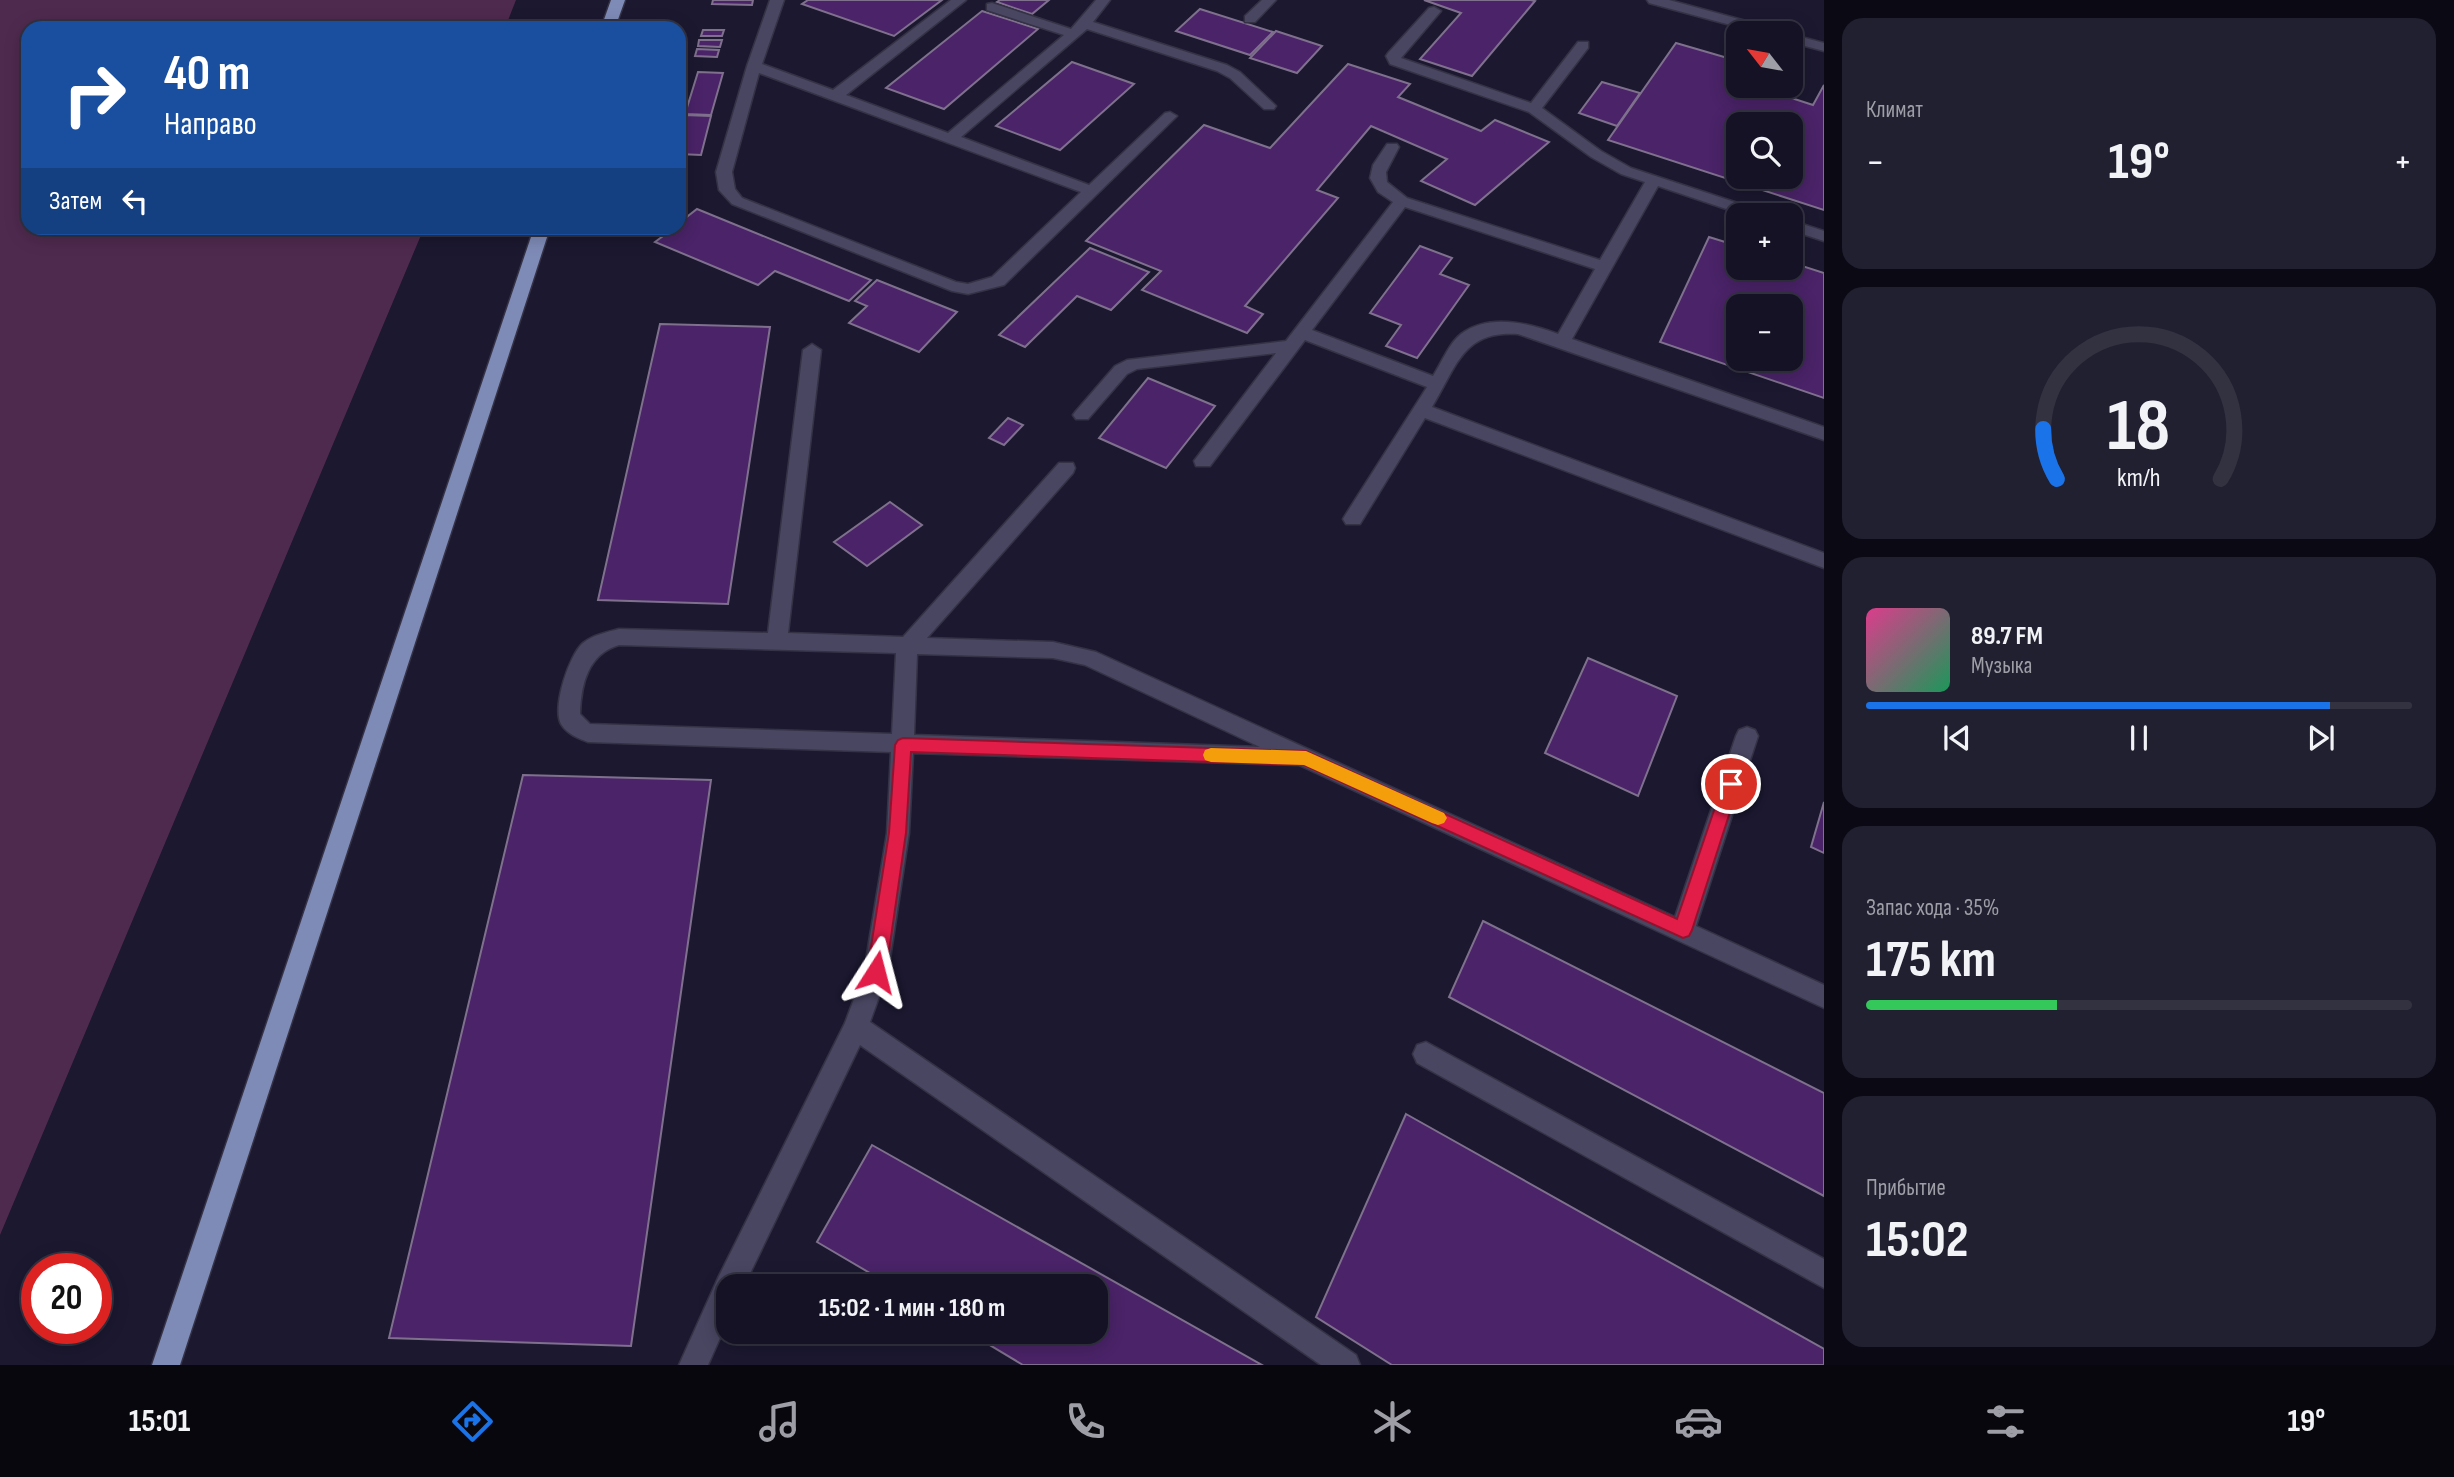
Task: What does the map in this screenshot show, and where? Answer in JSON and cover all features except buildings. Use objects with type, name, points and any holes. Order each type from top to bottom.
[{"type":"main road","points":[[610,21],[618,0]]},
{"type":"main road","points":[[166,1365],[540,235]]},
{"type":"lane","points":[[777,0],[754,66],[724,172],[727,190],[737,201],[952,286],[968,289],[998,281],[1170,116]]},
{"type":"lane","points":[[834,97],[959,0]]},
{"type":"lane","points":[[950,139],[1079,29],[1103,0]]},
{"type":"lane","points":[[1250,19],[1269,0]]},
{"type":"lane","points":[[1654,0],[1730,21]]},
{"type":"lane","points":[[992,7],[1222,68],[1235,75],[1269,106]]},
{"type":"lane","points":[[1434,11],[1393,56],[1395,61],[1534,109],[1608,162],[1653,181],[1726,204]]},
{"type":"lane","points":[[1803,41],[1824,47]]},
{"type":"lane","points":[[1534,109],[1583,45]]},
{"type":"lane","points":[[754,66],[1092,191]]},
{"type":"lane","points":[[1392,147],[1376,172],[1376,180],[1383,190],[1402,201],[1604,267]]},
{"type":"lane","points":[[1562,341],[1653,181]]},
{"type":"lane","points":[[1203,461],[1402,201]]},
{"type":"lane","points":[[1803,229],[1824,236]]},
{"type":"lane","points":[[1353,519],[1465,339],[1482,330],[1502,326],[1527,329],[1824,434]]},
{"type":"lane","points":[[1082,415],[1122,370],[1133,364],[1296,339],[1437,384]]},
{"type":"lane","points":[[777,641],[812,350]]},
{"type":"lane","points":[[1421,410],[1824,561]]},
{"type":"lane","points":[[735,1274],[856,1027],[876,972],[898,833],[907,646],[1066,468]]},
{"type":"lane","points":[[1306,758],[588,733],[576,727],[570,720],[569,709],[581,660],[589,649],[603,641],[619,637],[1053,650],[1089,658],[1683,930],[1824,997]]},
{"type":"lane","points":[[1683,930],[1747,736]]},
{"type":"lane","points":[[856,1027],[1346,1365]]},
{"type":"lane","points":[[1426,1054],[1824,1274]]},
{"type":"lane","points":[[693,1365],[716,1315]]},
{"type":"shaded area","points":[[0,0],[516,0],[508,21],[21,21],[21,235],[421,235],[0,1235]]},
{"type":"slow traffic","points":[[1211,755],[1306,758],[1438,818]]},
{"type":"route","points":[[876,972],[898,833],[903,745],[1306,758],[1683,930],[1731,784]]}]
